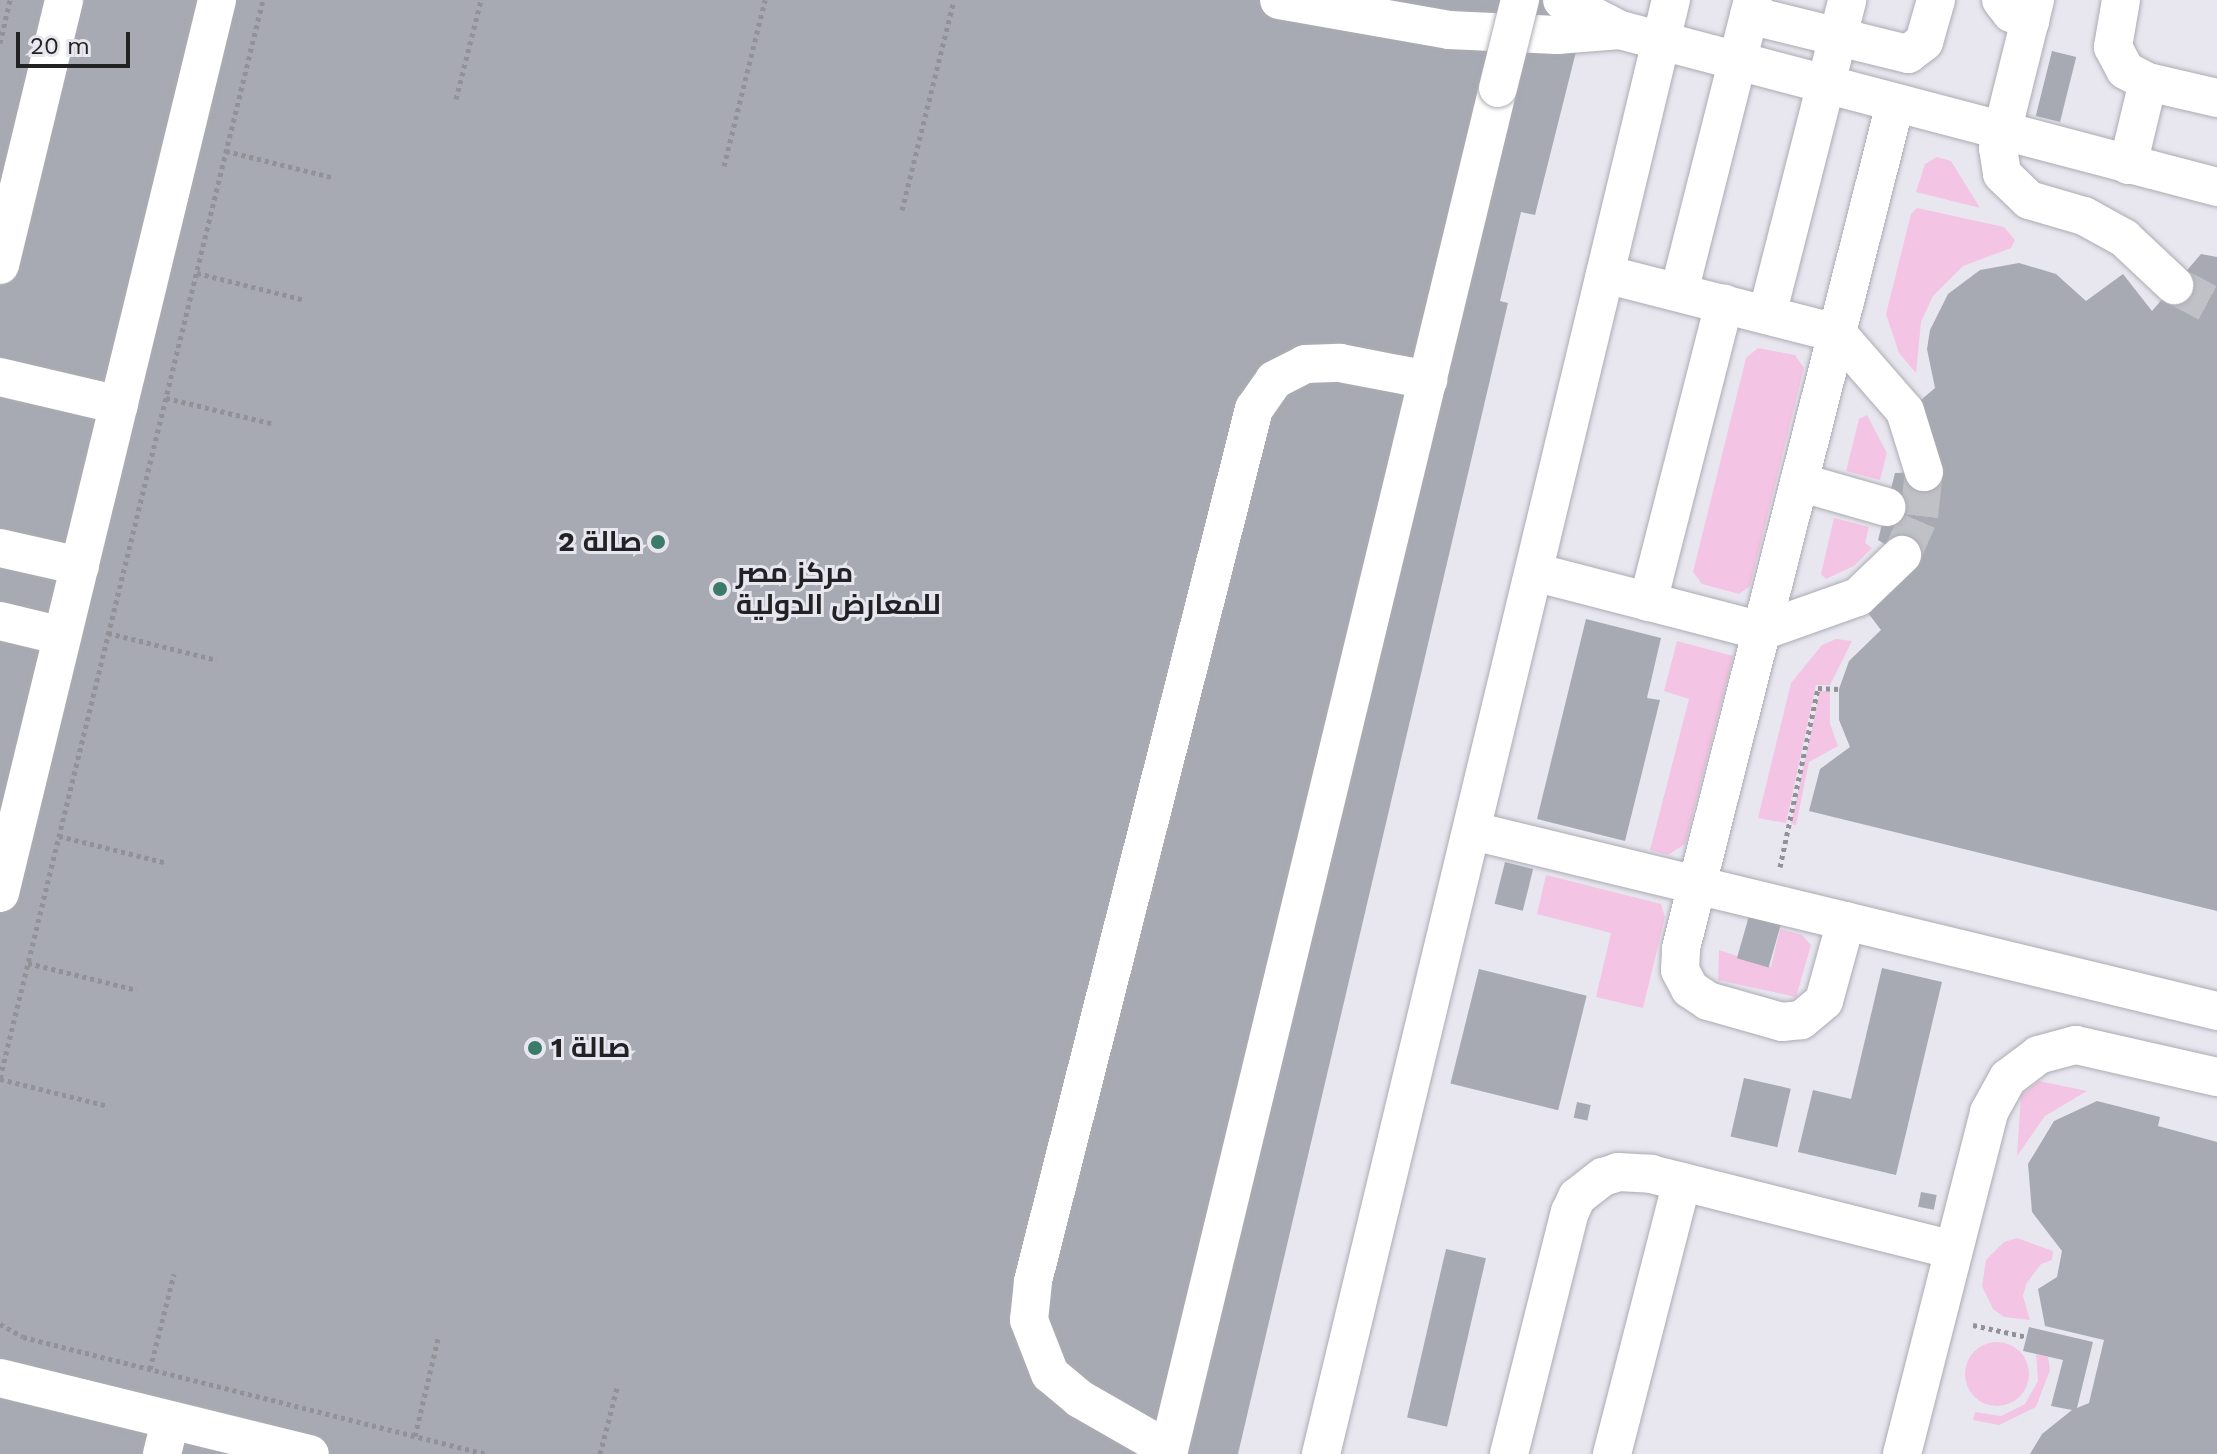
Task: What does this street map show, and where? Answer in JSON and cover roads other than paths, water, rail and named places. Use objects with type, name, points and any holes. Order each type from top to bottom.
[{"type":"lane","points":[[0,265],[64,0]]},
{"type":"lane","points":[[0,893],[7,831],[80,566],[217,0]]},
{"type":"lane","points":[[1279,0],[1449,30],[1557,35],[1620,30]]},
{"type":"lane","points":[[1428,380],[1340,363],[1305,364],[1274,380],[1254,409],[1033,1281],[1031,1330],[1050,1374],[1080,1399],[1168,1452],[1428,380],[1498,88],[1520,0]]},
{"type":"lane","points":[[1562,0],[1620,30],[2002,133],[2217,187]]},
{"type":"lane","points":[[1321,1454],[1671,0]]},
{"type":"lane","points":[[1767,315],[1847,0]]},
{"type":"lane","points":[[1679,292],[1751,7],[1837,38],[1908,54],[1924,42],[1936,0]]},
{"type":"lane","points":[[2121,0],[2112,34],[2117,60],[2135,78],[2217,98]]},
{"type":"lane","points":[[2022,7],[1998,161],[2018,194],[2105,226],[2174,285]]},
{"type":"lane","points":[[2128,165],[2148,82]]},
{"type":"lane","points":[[1846,921],[1818,1010],[1801,1020],[1782,1022],[1708,1001],[1684,980],[1679,959],[1895,104]]},
{"type":"lane","points":[[1605,274],[1837,333],[1905,411],[1924,472]]},
{"type":"lane","points":[[1648,602],[1724,304]]},
{"type":"lane","points":[[0,377],[119,405]]},
{"type":"lane","points":[[1799,482],[1886,507]]},
{"type":"lane","points":[[0,548],[80,566]]},
{"type":"lane","points":[[1534,572],[1762,631],[1858,597],[1902,555]]},
{"type":"lane","points":[[0,621],[62,636]]},
{"type":"lane","points":[[1473,831],[2217,1011]]},
{"type":"lane","points":[[1902,1454],[1989,1112],[2022,1065],[2056,1048],[2095,1046],[2217,1077]]},
{"type":"lane","points":[[1509,1454],[1564,1230],[1577,1197],[1589,1185],[1618,1172],[1682,1182],[1954,1250]]},
{"type":"lane","points":[[1612,1454],[1682,1182]]},
{"type":"lane","points":[[0,1378],[166,1438],[310,1454]]},
{"type":"tunnel","points":[[2174,285],[2217,308]]},
{"type":"tunnel","points":[[1902,555],[1919,516],[1924,472]]},
{"type":"place","name":"صالة 2","points":[[658,542]]},
{"type":"place","name":"مركز مصر للمعارض الدولية","points":[[720,589]]},
{"type":"place","name":"صالة 1","points":[[535,1048]]}]
